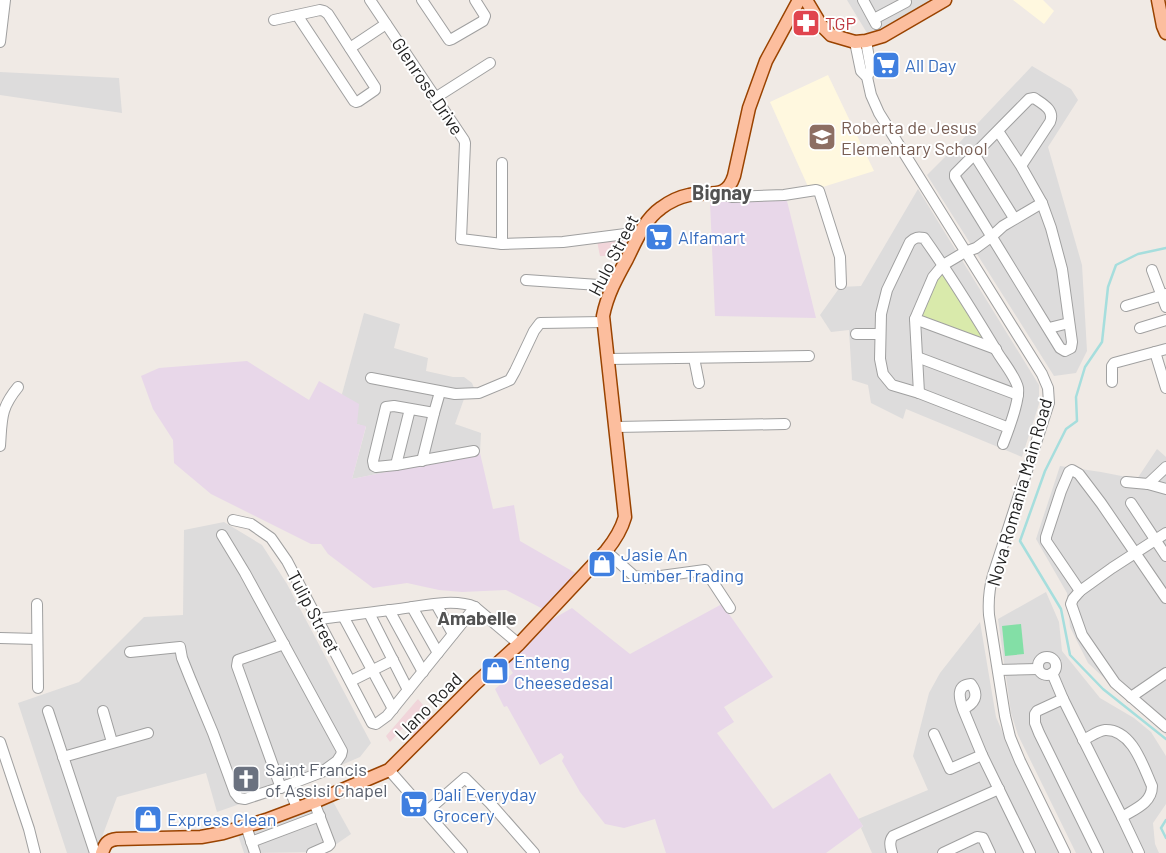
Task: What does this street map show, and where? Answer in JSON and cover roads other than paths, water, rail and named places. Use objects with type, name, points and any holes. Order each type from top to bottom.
[{"type":"main road","points":[[722,192],[732,182],[749,108],[766,61],[799,0]]},
{"type":"main road","points":[[806,0],[821,25],[831,35],[844,40],[861,42],[883,36],[945,0]]},
{"type":"main road","points":[[1158,0],[1166,33]]},
{"type":"main road","name":"Hulo Street","points":[[581,578],[617,538],[625,517],[603,316],[605,305],[641,232],[659,209],[690,195],[722,192]]},
{"type":"main road","name":"Llano Road","points":[[102,853],[105,844],[117,839],[201,837],[223,833],[314,802],[389,770],[475,684],[519,644],[581,578]]},
{"type":"street","points":[[0,42],[5,0]]},
{"type":"street","name":"Glenrose Drive","points":[[370,0],[465,143],[461,239],[502,244]]},
{"type":"street","points":[[422,0],[449,40],[483,21],[485,16],[475,0]]},
{"type":"street","points":[[863,0],[876,22],[905,1],[916,17]]},
{"type":"street","points":[[274,20],[297,15],[320,10],[328,14],[375,88],[367,96],[356,102],[354,101],[297,15]]},
{"type":"street","points":[[350,48],[386,24]]},
{"type":"street","name":"Nova Romania Main Road","points":[[861,42],[860,70],[867,77],[871,95],[880,113],[1046,381],[1049,403],[990,588],[988,601],[1005,716],[1010,737],[1066,853]]},
{"type":"street","points":[[435,98],[490,63]]},
{"type":"street","points":[[998,131],[1042,203],[1051,228],[1062,269],[1072,345],[1069,350],[1064,352],[955,177],[955,174],[974,154],[1031,98],[1034,98],[1049,109],[1052,117],[1021,166]]},
{"type":"street","points":[[974,154],[1014,218]]},
{"type":"street","points":[[502,163],[502,244],[563,242],[641,232]]},
{"type":"street","points":[[722,192],[732,197],[784,195],[819,191],[840,257],[841,284]]},
{"type":"street","points":[[919,393],[915,319],[934,277],[943,265],[976,248],[1014,218],[1042,203]]},
{"type":"street","points":[[1003,444],[1009,428],[1018,395],[1018,386],[943,265],[924,238],[914,238],[910,242],[885,298],[881,314],[880,359],[883,374],[892,385],[919,393],[1009,428]]},
{"type":"street","points":[[1152,270],[1164,294],[1166,307]]},
{"type":"street","points":[[526,280],[613,286]]},
{"type":"street","points":[[1126,306],[1164,294]]},
{"type":"street","points":[[915,319],[996,349]]},
{"type":"street","points":[[1140,328],[1166,320]]},
{"type":"street","points":[[370,378],[440,392],[455,394],[479,393],[510,380],[534,331],[540,323],[604,322]]},
{"type":"street","points":[[1049,328],[1069,323]]},
{"type":"street","points":[[856,334],[880,334]]},
{"type":"street","points":[[1112,382],[1112,366],[1114,363],[1166,349]]},
{"type":"street","points":[[1155,352],[1166,388]]},
{"type":"street","points":[[608,359],[810,356]]},
{"type":"street","points":[[917,357],[1018,395]]},
{"type":"street","points":[[694,358],[699,383]]},
{"type":"street","points":[[0,446],[4,408],[18,387]]},
{"type":"street","points":[[422,461],[440,392]]},
{"type":"street","points":[[434,413],[391,405],[386,407],[374,466],[396,465],[474,451]]},
{"type":"street","points":[[396,465],[410,409]]},
{"type":"street","points":[[616,427],[785,424]]},
{"type":"street","points":[[1148,484],[1166,467]]},
{"type":"street","points":[[1080,591],[1046,541],[1061,491],[1069,472],[1072,470],[1079,474],[1101,503],[1166,598]]},
{"type":"street","points":[[1126,482],[1148,484],[1166,489]]},
{"type":"street","points":[[1131,503],[1166,556]]},
{"type":"street","name":"Tulip Street","points":[[233,520],[251,524],[271,538],[287,561],[372,723],[376,724],[393,709]]},
{"type":"street","points":[[1166,533],[1080,591],[1072,599],[1071,604],[1082,635],[1115,683],[1166,727]]},
{"type":"street","points":[[130,652],[180,647],[182,658],[235,793],[239,798],[245,799],[285,787],[322,772],[337,761],[342,751],[245,573],[222,536]]},
{"type":"street","points":[[606,551],[634,576],[639,578],[705,570],[730,608]]},
{"type":"street","points":[[36,604],[38,688]]},
{"type":"street","points":[[318,619],[436,604],[467,604],[475,607],[519,644]]},
{"type":"street","points":[[436,604],[453,634]]},
{"type":"street","points":[[412,607],[438,654]]},
{"type":"street","points":[[343,616],[393,709],[475,607]]},
{"type":"street","points":[[389,610],[423,672]]},
{"type":"street","points":[[369,613],[408,690]]},
{"type":"street","points":[[0,638],[37,639]]},
{"type":"street","points":[[284,644],[238,660],[237,666],[285,787],[297,808]]},
{"type":"street","points":[[1038,668],[1038,663],[1042,658],[1050,657],[1055,662],[1055,668],[1052,673]]},
{"type":"street","points":[[351,681],[393,660]]},
{"type":"street","points":[[998,670],[1038,668],[1046,674],[1052,673]]},
{"type":"street","points":[[1052,673],[1063,700],[1139,853]]},
{"type":"street","points":[[1131,698],[1166,673]]},
{"type":"street","points":[[1063,700],[1038,711],[1035,714],[1035,723],[1038,734],[1098,853]]},
{"type":"street","points":[[963,709],[982,755],[1030,853]]},
{"type":"street","points":[[48,710],[95,853]]},
{"type":"street","points":[[103,711],[112,742]]},
{"type":"street","points":[[1083,740],[1107,730],[1125,737],[1135,750],[1152,786],[1152,792],[1150,797],[1141,806],[1122,817]]},
{"type":"street","points":[[63,757],[148,733]]},
{"type":"street","points":[[934,734],[950,769],[982,755]]},
{"type":"street","points":[[0,742],[30,829],[35,853]]},
{"type":"street","points":[[389,770],[462,853]]},
{"type":"street","points":[[426,812],[465,778],[490,802],[534,853]]},
{"type":"street","points":[[892,853],[890,843],[894,836],[999,788]]},
{"type":"street","points":[[312,853],[330,844],[314,802]]},
{"type":"street","points":[[252,842],[320,816]]},
{"type":"street","points":[[243,827],[252,842],[255,853]]},
{"type":"street","points":[[243,827],[248,853]]},
{"type":"street","points":[[942,853],[980,837],[983,838],[990,853]]},
{"type":"waterway","points":[[1166,248],[1138,254],[1116,265],[1108,287],[1102,342],[1085,367],[1076,397],[1077,421],[1066,429],[1045,471],[1020,541],[1061,609],[1070,655],[1103,689],[1166,739]]},
{"type":"waterway","points":[[1166,820],[1161,828],[1166,838]]},
{"type":"place","name":"TGP","points":[[806,23]]},
{"type":"place","name":"All Day","points":[[886,65]]},
{"type":"place","name":"Roberta de Jesus Elementary School","points":[[822,137]]},
{"type":"place","name":"Alfamart","points":[[659,237]]},
{"type":"place","name":"Jasie An Lumber Trading","points":[[602,564]]},
{"type":"place","name":"Enteng Cheesedesal","points":[[495,671]]},
{"type":"place","name":"Saint Francis of Assisi Chapel","points":[[246,779]]},
{"type":"place","name":"Dali Everyday Grocery","points":[[414,804]]},
{"type":"place","name":"Express Clean","points":[[148,819]]},
{"type":"district","name":"Bignay","points":[[722,192]]},
{"type":"district","name":"Amabelle","points":[[477,617]]}]
